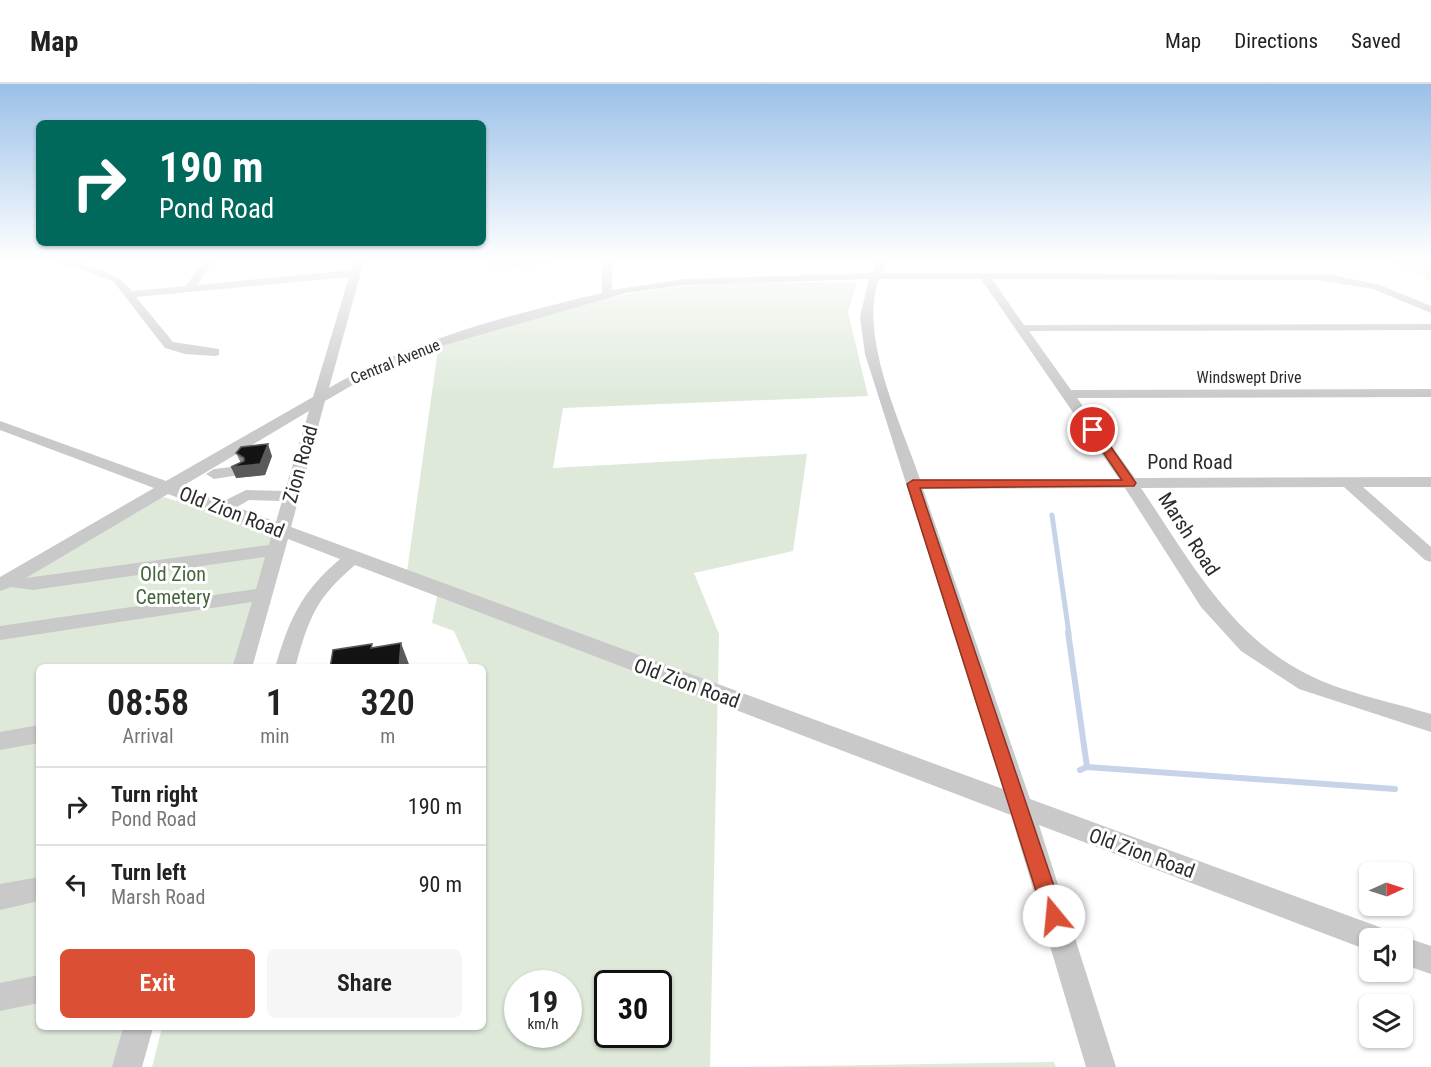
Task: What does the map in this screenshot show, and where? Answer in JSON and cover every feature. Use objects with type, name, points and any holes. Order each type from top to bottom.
[{"type":"street","points":[[138,307],[161,338],[169,345],[185,350],[215,352]]},
{"type":"street","name":"Zion Road","points":[[243,664],[346,307]]},
{"type":"street","name":"Central Avenue","points":[[175,490],[320,396],[363,372],[412,351],[563,307]]},
{"type":"street","points":[[866,307],[866,335],[1021,808],[1101,1067]]},
{"type":"street","name":"Marsh Road","points":[[1007,307],[1130,483],[1208,602],[1248,646],[1306,683],[1431,723]]},
{"type":"street","points":[[1022,328],[1431,327]]},
{"type":"street","name":"Windswept Drive","points":[[1068,394],[1431,393]]},
{"type":"street","name":"Old Zion Road","points":[[0,425],[222,509],[278,541],[351,558],[1359,933]]},
{"type":"street","points":[[207,471],[240,471]]},
{"type":"street","points":[[1348,482],[1431,556]]},
{"type":"street","name":"Pond Road","points":[[913,484],[1431,482]]},
{"type":"street","points":[[5,583],[175,490]]},
{"type":"street","points":[[222,509],[246,495],[291,496]]},
{"type":"street","points":[[5,583],[33,584],[278,541]]},
{"type":"street","points":[[286,664],[306,602],[320,584],[351,558]]},
{"type":"street","points":[[0,633],[263,594]]},
{"type":"street","points":[[0,741],[36,735]]},
{"type":"street","points":[[0,897],[36,890]]},
{"type":"street","points":[[1413,954],[1431,960]]},
{"type":"street","points":[[0,997],[36,990]]},
{"type":"street","points":[[127,1067],[137,1030]]},
{"type":"green space","points":[[570,307],[850,307],[848,312],[868,396],[563,408],[553,468],[807,454],[793,551],[694,573],[719,634],[710,1067],[152,1067],[161,1030],[486,1030],[486,664],[469,664],[454,631],[432,623],[438,592],[406,579],[439,342]]},
{"type":"green space","name":"Old Zion Cemetery","points":[[163,497],[280,531],[243,664],[36,664],[36,1030],[137,1030],[127,1067],[0,1067],[0,586]]},
{"type":"green space","points":[[1054,1062],[1056,1067],[740,1067]]},
{"type":"building","points":[[268,444],[260,464],[231,467],[244,461],[244,458],[236,453],[241,447]]},
{"type":"building","points":[[401,643],[399,664],[331,664],[333,650],[372,644],[371,648]]},
{"type":"waterway","points":[[1052,515],[1069,634]]},
{"type":"waterway","points":[[1068,632],[1087,767]]},
{"type":"waterway","points":[[1080,770],[1087,767]]},
{"type":"waterway","points":[[1087,767],[1395,789]]},
{"type":"route","points":[[1054,916],[1021,808],[913,484],[1130,483],[1093,430]]}]
